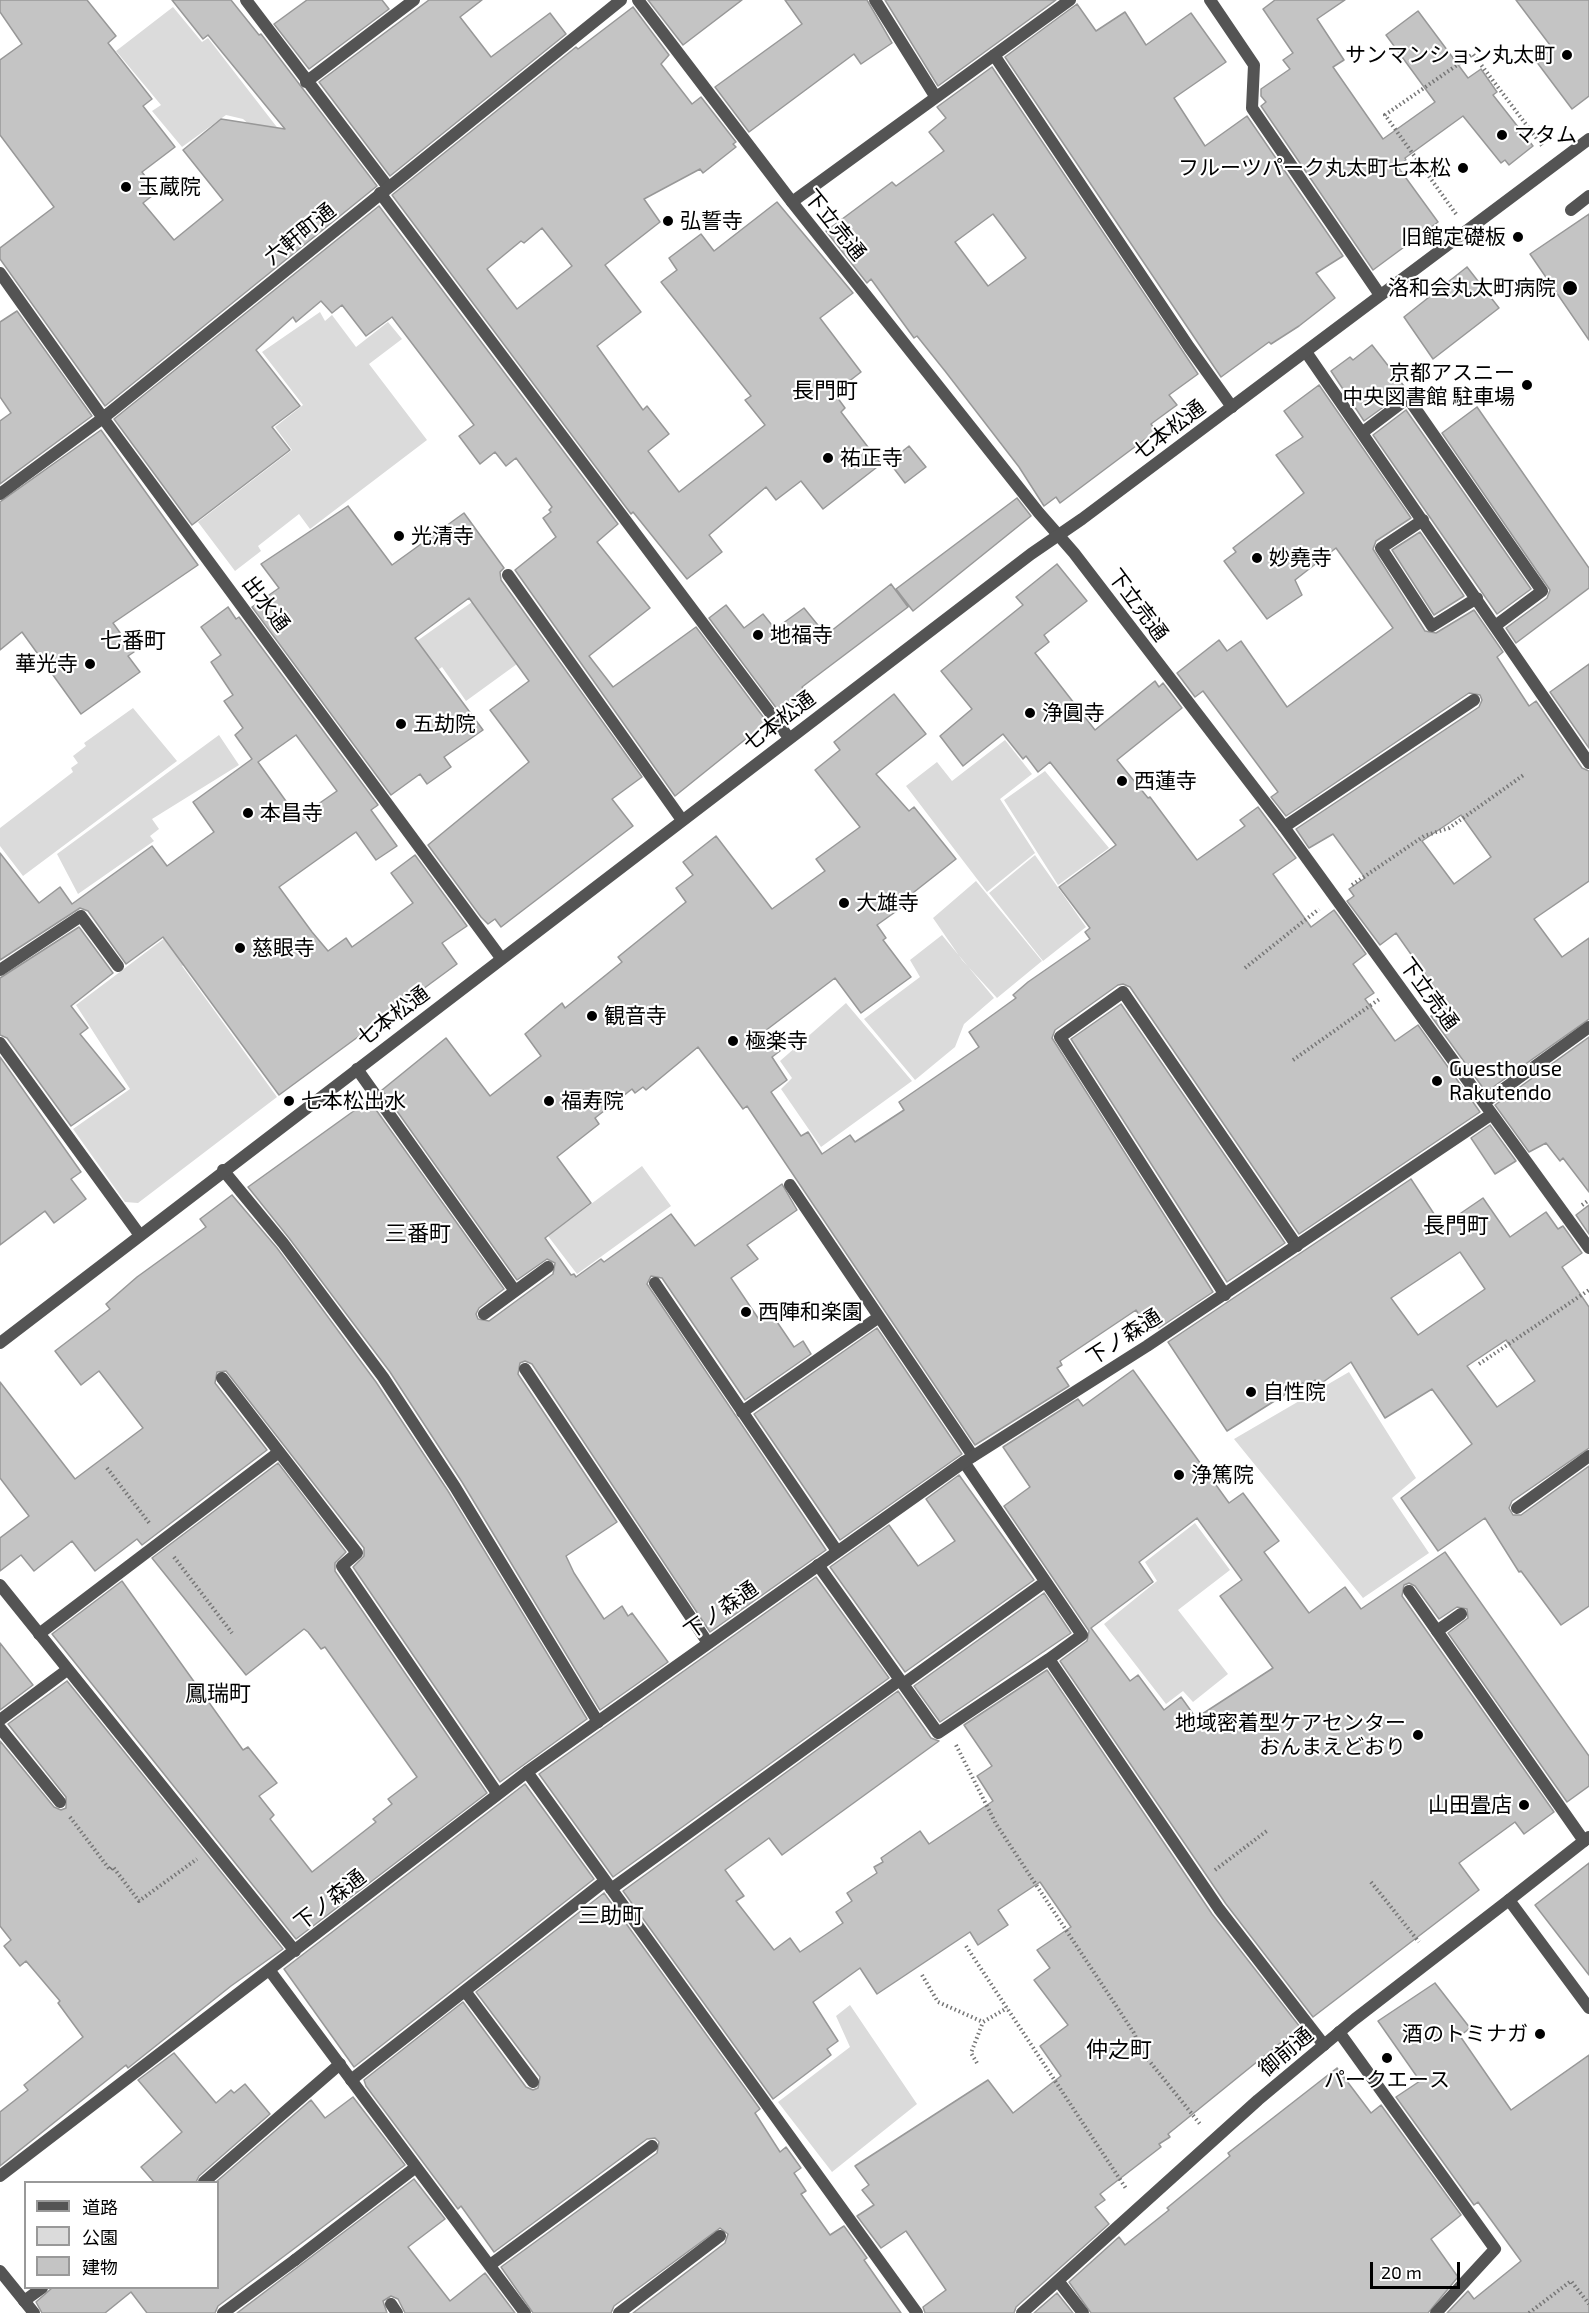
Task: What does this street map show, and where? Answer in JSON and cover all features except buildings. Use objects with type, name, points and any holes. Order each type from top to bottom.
[{"type":"street","points":[[246,0],[789,738]]},
{"type":"street","points":[[306,82],[414,0]]},
{"type":"street","name":"六軒町通","points":[[0,494],[104,418],[621,0]]},
{"type":"street","name":"下立売通","points":[[638,0],[792,202],[1039,513],[1059,535],[1284,827],[1589,1248]]},
{"type":"street","points":[[875,0],[935,96]]},
{"type":"street","points":[[792,202],[1070,0]]},
{"type":"street","points":[[1210,0],[1254,65],[1252,108],[1380,295]]},
{"type":"street","points":[[994,55],[1189,348],[1232,407]]},
{"type":"street","name":"七本松通","points":[[0,1343],[789,738],[1588,142]]},
{"type":"street","points":[[1571,210],[1589,196]]},
{"type":"street","name":"出水通","points":[[0,273],[501,958]]},
{"type":"street","points":[[1306,352],[1589,763]]},
{"type":"street","points":[[1363,432],[1408,398],[1542,591],[1496,626]]},
{"type":"street","points":[[1423,520],[1381,548],[1432,626],[1477,598]]},
{"type":"street","points":[[508,575],[682,820]]},
{"type":"street","points":[[1284,827],[1474,700]]},
{"type":"street","points":[[0,970],[81,916],[118,966]]},
{"type":"street","points":[[1225,1294],[1060,1037],[1123,992],[1297,1246]]},
{"type":"street","points":[[1484,1103],[1589,1027]]},
{"type":"street","points":[[0,1043],[140,1234]]},
{"type":"street","points":[[357,1069],[515,1291]]},
{"type":"street","name":"下ノ森通","points":[[0,2176],[270,1971],[497,1793],[969,1459],[1225,1294],[1492,1114]]},
{"type":"street","points":[[223,1170],[283,1243],[383,1377],[455,1487],[598,1722]]},
{"type":"street","points":[[790,1185],[879,1317],[1045,1582],[1082,1635],[938,1733],[818,1565]]},
{"type":"street","points":[[484,1314],[548,1267]]},
{"type":"street","points":[[655,1283],[837,1551]]},
{"type":"street","points":[[742,1412],[879,1317]]},
{"type":"street","points":[[525,1369],[708,1643]]},
{"type":"street","points":[[222,1377],[357,1553],[342,1566],[497,1793]]},
{"type":"street","points":[[39,1634],[279,1452]]},
{"type":"street","points":[[1517,1508],[1589,1456]]},
{"type":"street","points":[[351,2080],[465,1991],[608,1885],[1045,1582]]},
{"type":"street","points":[[0,1586],[295,1951]]},
{"type":"street","points":[[1409,1591],[1587,1839]]},
{"type":"street","points":[[1437,1630],[1461,1614]]},
{"type":"street","points":[[1049,1659],[1200,1882],[1324,2045]]},
{"type":"street","points":[[0,1720],[67,1670]]},
{"type":"street","points":[[0,1728],[60,1802]]},
{"type":"street","points":[[527,1772],[917,2313]]},
{"type":"street","name":"御前通","points":[[1022,2313],[1215,2139],[1339,2032],[1587,1839]]},
{"type":"street","points":[[1509,1900],[1589,2007]]},
{"type":"street","points":[[270,1971],[525,2313]]},
{"type":"street","points":[[465,1991],[533,2082]]},
{"type":"street","points":[[1339,2032],[1496,2249],[1436,2313]]},
{"type":"street","points":[[205,2181],[340,2064]]},
{"type":"street","points":[[490,2265],[652,2146]]},
{"type":"street","points":[[223,2313],[416,2167]]},
{"type":"street","points":[[619,2313],[720,2236]]},
{"type":"street","points":[[0,2271],[34,2313]]},
{"type":"street","points":[[1059,2282],[1083,2313]]},
{"type":"street","points":[[24,2301],[41,2289]]},
{"type":"path","points":[[1456,215],[1385,115],[1473,54],[1544,149]]},
{"type":"path","points":[[1245,968],[1334,897],[1424,836],[1449,828],[1525,774]]},
{"type":"path","points":[[1293,1060],[1399,986]]},
{"type":"path","points":[[1479,1364],[1589,1290]]},
{"type":"path","points":[[947,1728],[996,1824],[1134,2033],[1142,2052],[1190,2113],[1215,2139]]},
{"type":"path","points":[[60,1802],[110,1870],[113,1867],[139,1901],[212,1848]]},
{"type":"path","points":[[1200,1882],[1268,1830]]},
{"type":"path","points":[[1371,1882],[1433,1959]]},
{"type":"path","points":[[966,1946],[1139,2208]]},
{"type":"path","points":[[922,1976],[938,2002],[983,2022]]},
{"type":"path","points":[[976,2063],[971,2053],[983,2022],[1007,2008]]},
{"type":"path","points":[[1529,2313],[1571,2281],[1589,2304]]},
{"type":"green space","points":[[173,7],[202,42],[208,38],[300,157],[292,163],[243,119],[226,115],[182,147],[152,111],[161,105],[116,51]]},
{"type":"green space","points":[[320,312],[325,321],[332,315],[356,347],[388,322],[402,339],[369,364],[427,440],[310,529],[299,514],[258,546],[261,551],[235,571],[198,522],[292,450],[275,427],[303,405],[262,352]]},
{"type":"green space","points":[[472,602],[517,664],[466,701],[442,667],[433,674],[407,648]]},
{"type":"green space","points":[[133,708],[177,761],[23,876],[0,846],[0,828],[73,772],[71,768],[78,763],[73,756],[86,746],[84,743]]},
{"type":"green space","points":[[219,735],[239,765],[152,819],[159,829],[150,836],[154,841],[78,894],[57,854]]},
{"type":"green space","points":[[1005,740],[1032,774],[1000,799],[1035,853],[987,892],[906,786],[937,762],[952,781]]},
{"type":"green space","points":[[1045,771],[1109,848],[1058,885],[1004,800]]},
{"type":"green space","points":[[1035,855],[1086,927],[1043,961],[989,893]]},
{"type":"green space","points":[[976,881],[1042,961],[997,998],[962,960],[933,918]]},
{"type":"green space","points":[[202,910],[221,936],[182,966],[277,1097],[138,1203],[125,1202],[73,1129],[130,1089],[76,1005]]},
{"type":"green space","points":[[942,935],[994,998],[964,1024],[955,1047],[915,1080],[864,1019],[920,977],[910,960]]},
{"type":"green space","points":[[846,1003],[912,1081],[821,1147],[781,1089],[792,1078],[780,1061]]},
{"type":"green space","points":[[642,1166],[671,1206],[577,1274],[548,1236]]},
{"type":"green space","points":[[1349,1372],[1416,1478],[1392,1498],[1429,1553],[1363,1598],[1234,1439]]},
{"type":"green space","points":[[1195,1523],[1230,1570],[1178,1610],[1228,1674],[1193,1702],[1183,1691],[1166,1704],[1104,1624],[1157,1581],[1145,1562]]},
{"type":"green space","points":[[850,2005],[917,2104],[832,2172],[778,2102],[850,2047],[836,2016]]},
{"type":"place","name":"サンマンション丸太町","points":[[1567,55]]},
{"type":"place","name":"マタム","points":[[1502,135]]},
{"type":"place","name":"フルーツパーク丸太町七本松","points":[[1463,168]]},
{"type":"place","name":"玉蔵院","points":[[126,187]]},
{"type":"place","name":"弘誓寺","points":[[668,221]]},
{"type":"place","name":"旧館定礎板","points":[[1518,237]]},
{"type":"place","name":"洛和会丸太町病院","points":[[1570,288]]},
{"type":"place","name":"京都アスニー 中央図書館 駐車場","points":[[1527,385]]},
{"type":"place","name":"祐正寺","points":[[828,458]]},
{"type":"place","name":"光清寺","points":[[399,536]]},
{"type":"place","name":"妙堯寺","points":[[1257,558]]},
{"type":"place","name":"地福寺","points":[[758,635]]},
{"type":"place","name":"華光寺","points":[[90,664]]},
{"type":"place","name":"浄圓寺","points":[[1030,713]]},
{"type":"place","name":"五劫院","points":[[401,724]]},
{"type":"place","name":"西蓮寺","points":[[1122,781]]},
{"type":"place","name":"本昌寺","points":[[248,813]]},
{"type":"place","name":"大雄寺","points":[[844,903]]},
{"type":"place","name":"慈眼寺","points":[[240,948]]},
{"type":"place","name":"観音寺","points":[[592,1016]]},
{"type":"place","name":"極楽寺","points":[[733,1041]]},
{"type":"place","name":"Guesthouse Rakutendo","points":[[1437,1081]]},
{"type":"place","name":"七本松出水","points":[[289,1101]]},
{"type":"place","name":"福寿院","points":[[549,1101]]},
{"type":"place","name":"西陣和楽園","points":[[746,1312]]},
{"type":"place","name":"自性院","points":[[1251,1392]]},
{"type":"place","name":"浄篤院","points":[[1179,1475]]},
{"type":"place","name":"地域密着型ケアセンター おんまえどおり","points":[[1418,1735]]},
{"type":"place","name":"山田畳店","points":[[1524,1805]]},
{"type":"place","name":"酒のトミナガ","points":[[1540,2034]]},
{"type":"place","name":"パークエース","points":[[1387,2058]]},
{"type":"district","name":"長門町","points":[[825,391]]},
{"type":"district","name":"七番町","points":[[133,641]]},
{"type":"district","name":"長門町","points":[[1456,1226]]},
{"type":"district","name":"三番町","points":[[418,1234]]},
{"type":"district","name":"鳳瑞町","points":[[218,1694]]},
{"type":"district","name":"三助町","points":[[611,1916]]},
{"type":"district","name":"仲之町","points":[[1119,2050]]}]
